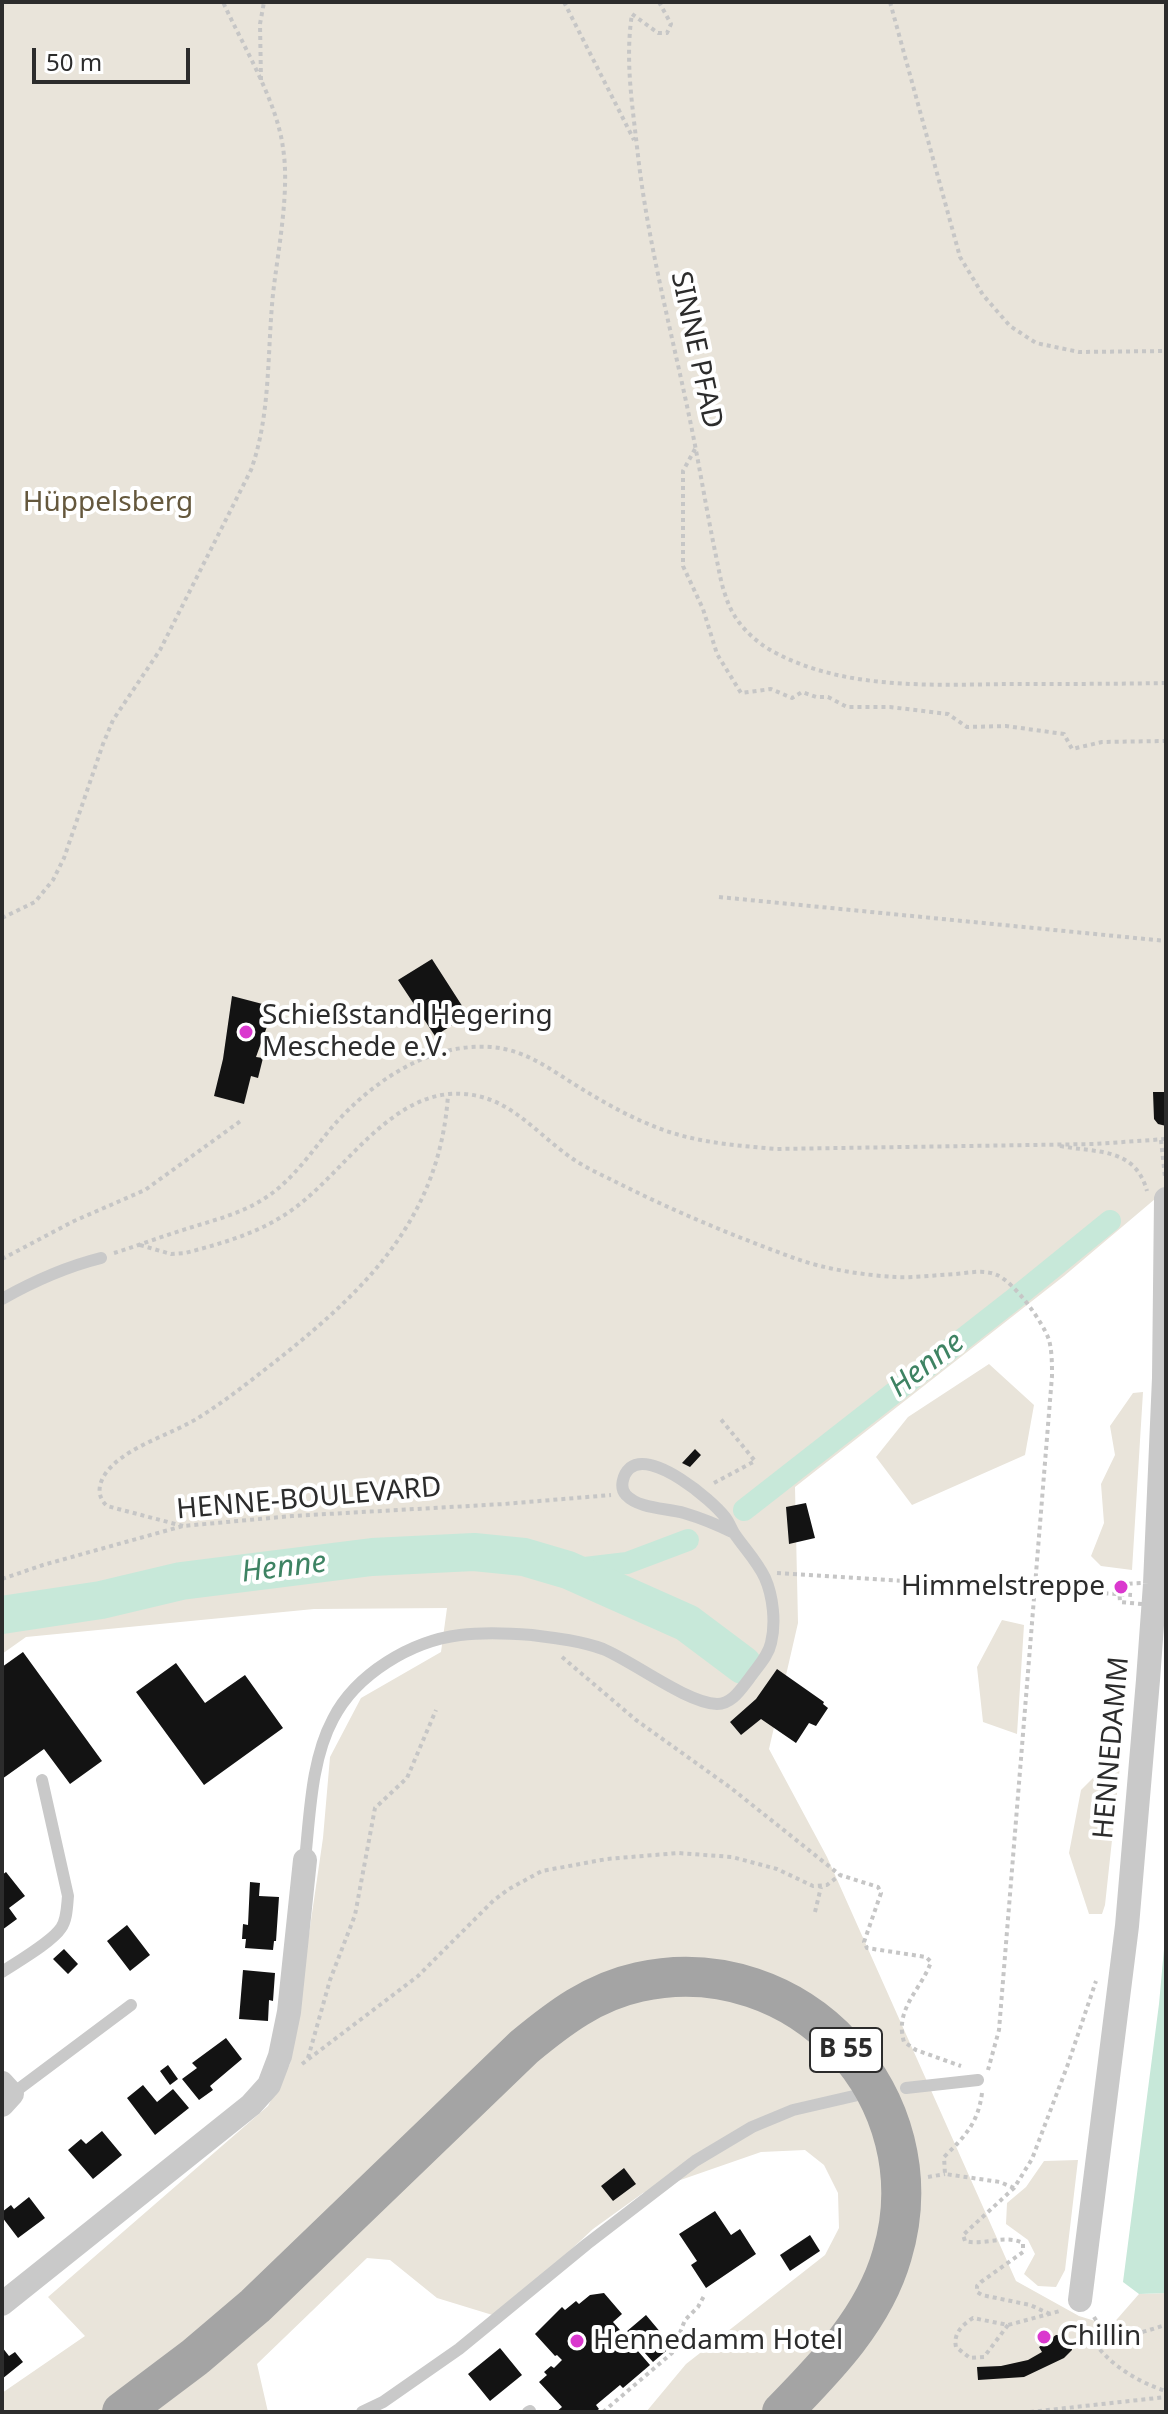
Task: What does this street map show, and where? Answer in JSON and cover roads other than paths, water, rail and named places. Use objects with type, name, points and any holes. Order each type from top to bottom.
[{"type":"main road","name":"B 55","points":[[122,2412],[195,2357],[255,2306],[524,2047],[552,2024],[584,2002],[611,1990],[676,1977],[737,1983],[786,2003],[808,2016],[835,2038],[875,2087],[897,2143],[902,2190],[898,2232],[887,2271],[864,2318],[845,2345],[782,2412]]},
{"type":"street","name":"HENNEDAMM","points":[[1080,2300],[1127,1926],[1148,1680],[1164,1378],[1165,1189]]},
{"type":"street","points":[[2,2304],[251,2105],[269,2085],[280,2056],[289,2012],[305,1860]]},
{"type":"lane","points":[[2,1299],[57,1271],[101,1258]]},
{"type":"lane","points":[[305,1860],[315,1780],[325,1736],[334,1715],[359,1685],[395,1658],[434,1640],[502,1633],[550,1637],[604,1650],[708,1703],[723,1703],[737,1693],[767,1655],[773,1628],[770,1595],[757,1564],[726,1518],[706,1498],[665,1470],[648,1463],[632,1466],[627,1472],[623,1482],[625,1495],[644,1504],[696,1517],[734,1533]]},
{"type":"lane","points":[[2,1972],[52,1937],[61,1928],[65,1915],[68,1896],[42,1780]]},
{"type":"lane","points":[[5,2094],[131,2005]]},
{"type":"lane","points":[[906,2088],[978,2080]]},
{"type":"lane","points":[[362,2412],[383,2402],[459,2349],[695,2161],[765,2121],[793,2110],[858,2095]]},
{"type":"waterway","name":"Henne","points":[[744,1510],[1110,1221]]},
{"type":"waterway","name":"Henne","points":[[568,1570],[627,1563],[688,1540]]},
{"type":"waterway","name":"Henne","points":[[2,1615],[101,1600],[181,1581],[372,1557],[474,1552],[524,1557],[568,1570],[687,1623],[743,1665]]},
{"type":"place","name":"Schießstand Hegering Meschede e.V.","points":[[246,1032]]},
{"type":"place","name":"Himmelstreppe","points":[[1121,1587]]},
{"type":"place","name":"Chillin","points":[[1044,2337]]},
{"type":"place","name":"Hennedamm Hotel","points":[[577,2341]]},
{"type":"park label","name":"Hüppelsberg","points":[[108,503]]}]
